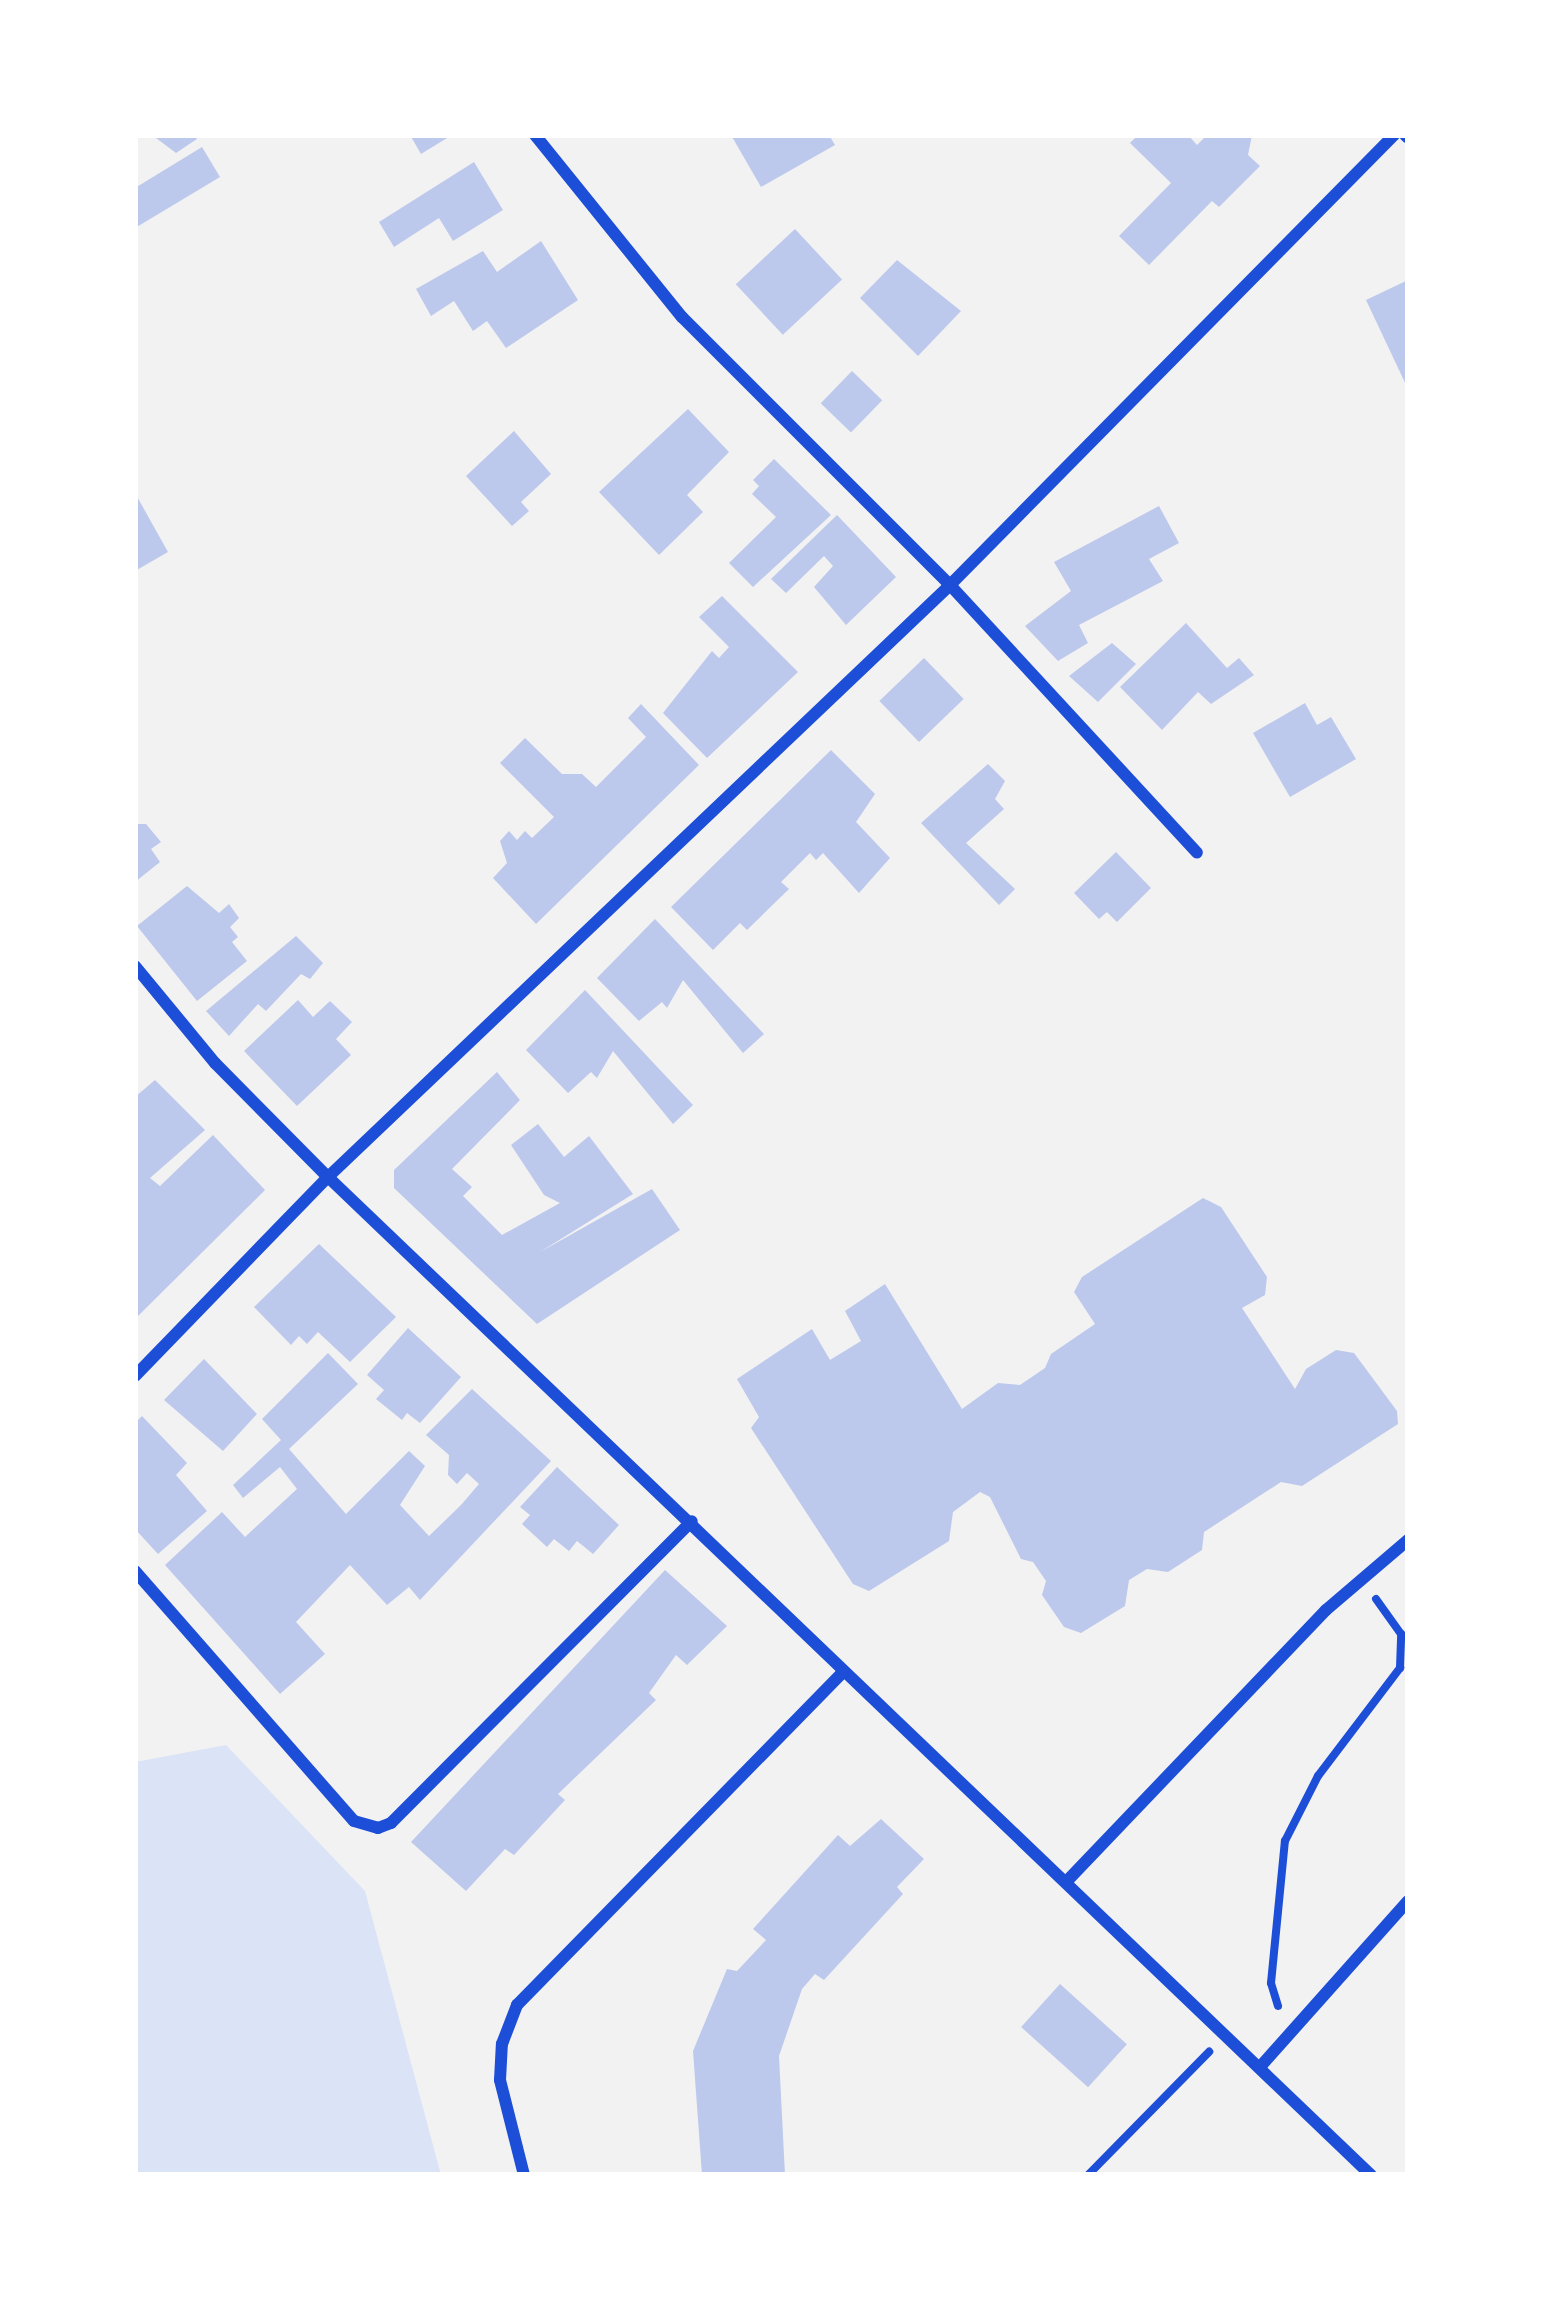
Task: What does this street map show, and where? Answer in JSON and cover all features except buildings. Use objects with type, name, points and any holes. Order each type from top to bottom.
[{"type":"street","points":[[536,135],[682,317],[950,585],[1197,853]]},
{"type":"street","points":[[135,1376],[328,1177],[950,585],[1394,135]]},
{"type":"street","points":[[135,966],[214,1064],[328,1177],[692,1520],[843,1672],[1371,2175]]},
{"type":"street","points":[[135,1571],[354,1821],[391,1823],[692,1520]]},
{"type":"street","points":[[1067,1881],[1363,1579],[1408,1540]]},
{"type":"street","points":[[524,2175],[500,2080],[502,2044],[517,2006],[843,1672]]},
{"type":"street","points":[[1260,2067],[1408,1901]]},
{"type":"path","points":[[1287,2036],[1271,1982],[1285,1841],[1318,1776],[1400,1668],[1401,1634],[1363,1579]]},
{"type":"path","points":[[1088,2175],[1226,2035]]},
{"type":"shaded area","points":[[226,1745],[365,1891],[441,2175],[135,2175],[135,1762]]}]
